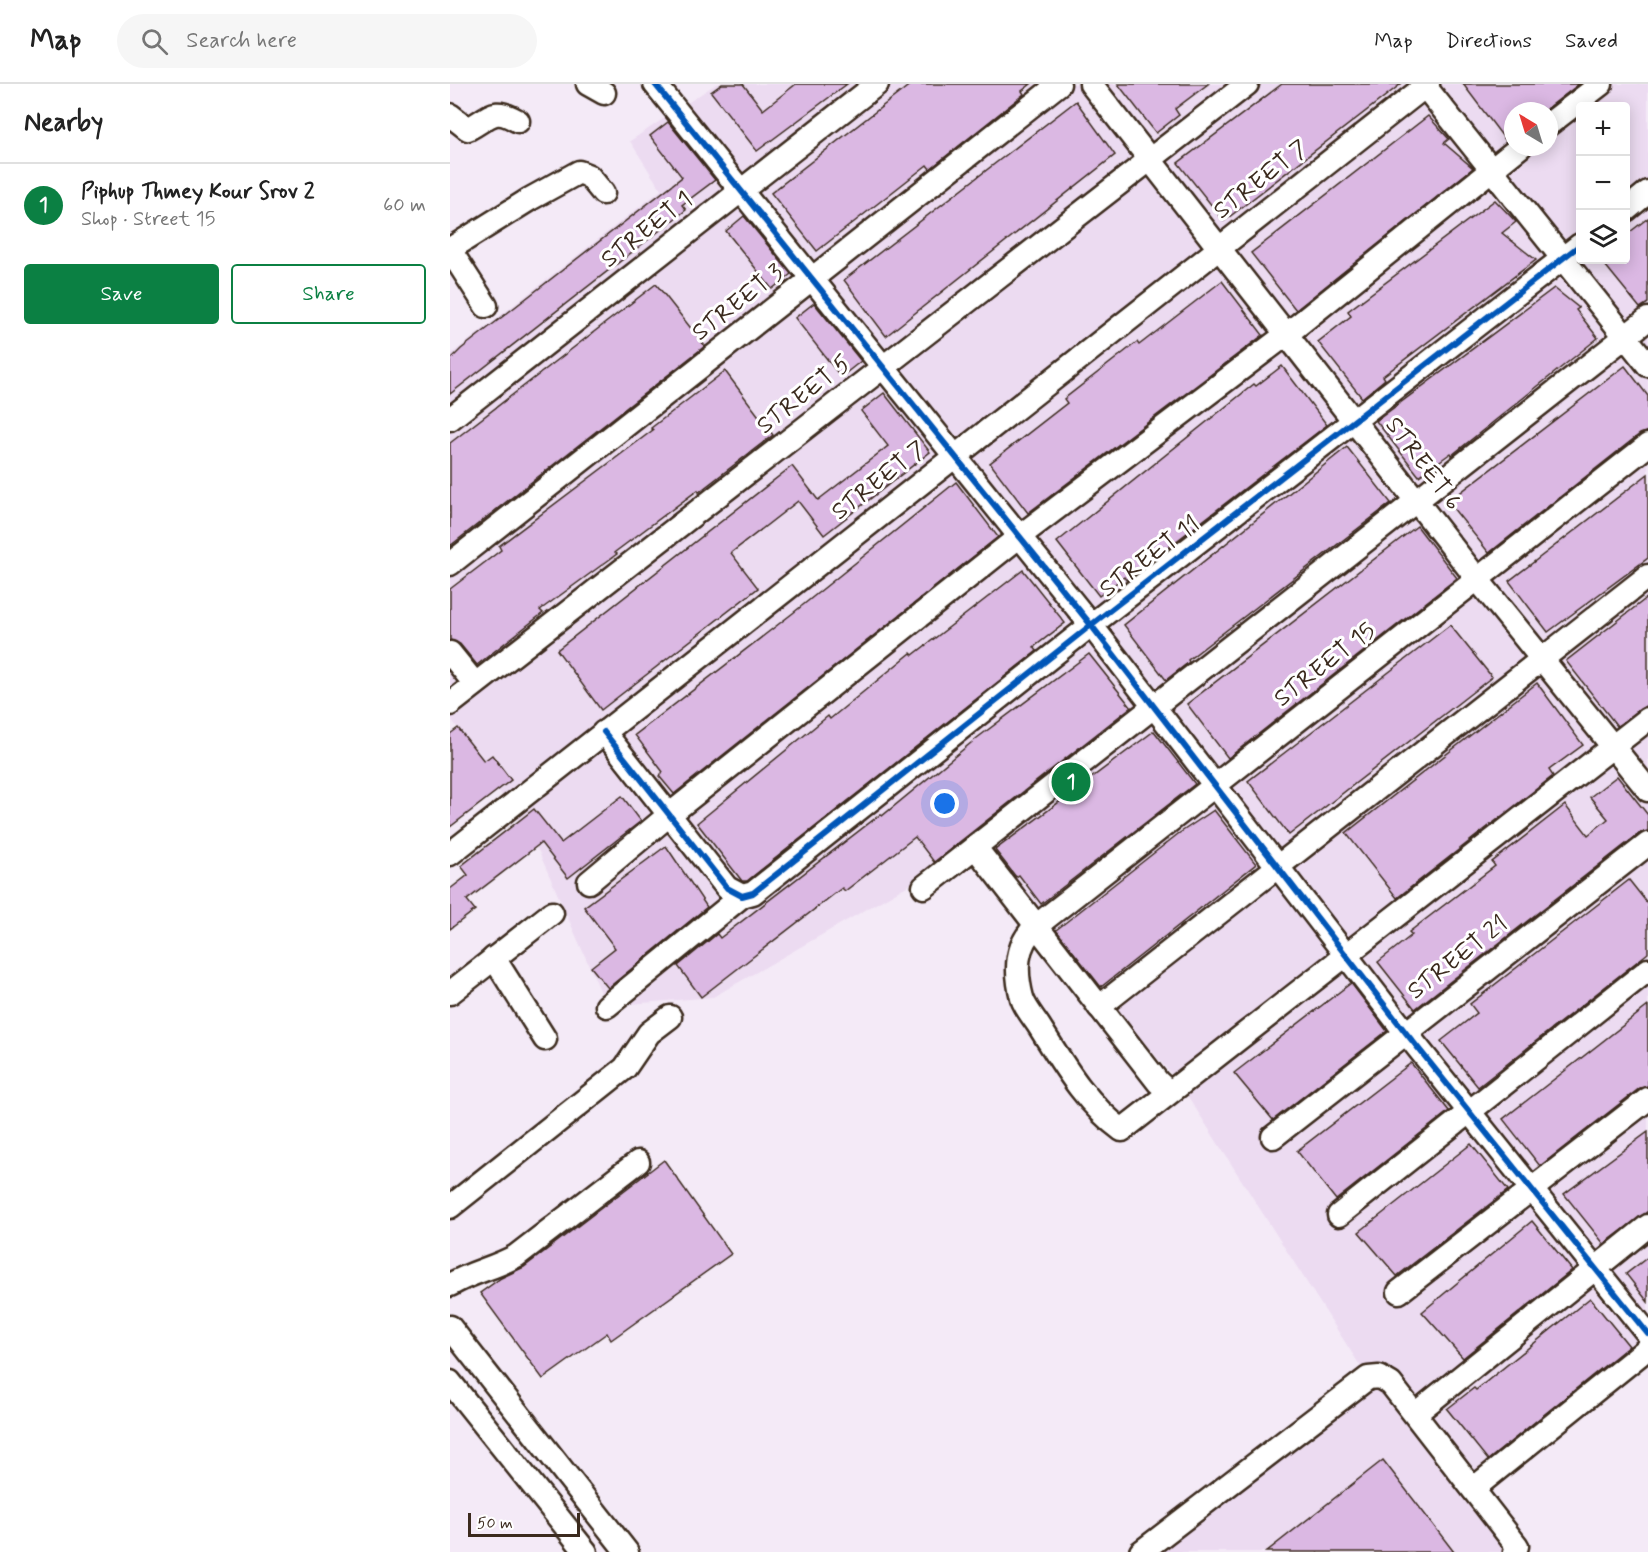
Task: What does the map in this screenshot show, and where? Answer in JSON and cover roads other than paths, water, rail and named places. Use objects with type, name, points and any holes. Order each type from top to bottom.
[{"type":"street","points":[[655,84],[1091,625],[1347,953],[1406,1033],[1593,1269],[1648,1334]]},
{"type":"street","name":"STREET 1","points":[[450,419],[877,84]]},
{"type":"street","name":"STREET 3","points":[[450,564],[1059,84]]},
{"type":"street","name":"STREET 6","points":[[1091,84],[1541,659],[1648,790]]},
{"type":"street","name":"STREET 5","points":[[450,704],[1247,84]]},
{"type":"street","points":[[1558,117],[1601,84]]},
{"type":"street","points":[[1425,85],[1648,365]]},
{"type":"street","name":"STREET 7","points":[[450,854],[1425,85]]},
{"type":"street","points":[[450,115],[468,129],[498,112],[503,112],[518,122]]},
{"type":"street","points":[[589,882],[669,814],[1020,536],[1287,334],[1508,156]]},
{"type":"street","points":[[486,306],[450,249],[530,199],[579,172],[589,176],[603,192]]},
{"type":"street","points":[[1630,207],[1648,192]]},
{"type":"street","name":"STREET 11","points":[[607,1006],[742,896],[753,893],[1091,625],[1576,249]]},
{"type":"street","points":[[924,887],[1418,502],[1648,319]]},
{"type":"street","name":"STREET 15","points":[[1169,1092],[1122,1130],[1104,1117],[1085,1095],[1023,1000],[1019,950],[1024,937],[1648,445]]},
{"type":"street","points":[[1099,1007],[1648,576]]},
{"type":"street","points":[[450,653],[475,684]]},
{"type":"street","points":[[975,847],[1158,1082],[1169,1092],[1648,719]]},
{"type":"street","points":[[604,732],[727,888],[742,896]]},
{"type":"street","name":"STREET 21","points":[[1273,1137],[1648,844]]},
{"type":"street","points":[[450,993],[552,913]]},
{"type":"street","points":[[494,958],[545,1039]]},
{"type":"street","points":[[1339,1215],[1648,970]]},
{"type":"street","points":[[450,1207],[625,1068],[649,1033],[670,1017]]},
{"type":"street","points":[[1399,1292],[1648,1099]]},
{"type":"street","points":[[450,1285],[477,1272],[496,1267],[516,1256],[638,1162]]},
{"type":"street","points":[[1415,1414],[1648,1226]]},
{"type":"street","points":[[450,1327],[627,1552]]},
{"type":"street","points":[[1473,1489],[1648,1348]]},
{"type":"street","points":[[450,1374],[472,1356]]},
{"type":"street","points":[[1141,1552],[1368,1378],[1379,1377],[1391,1384],[1415,1414],[1516,1546],[1515,1552]]},
{"type":"street","points":[[450,1382],[586,1552]]},
{"type":"place","name":"Piphup Thmey Kour Srov 2","points":[[1071,782]]}]
